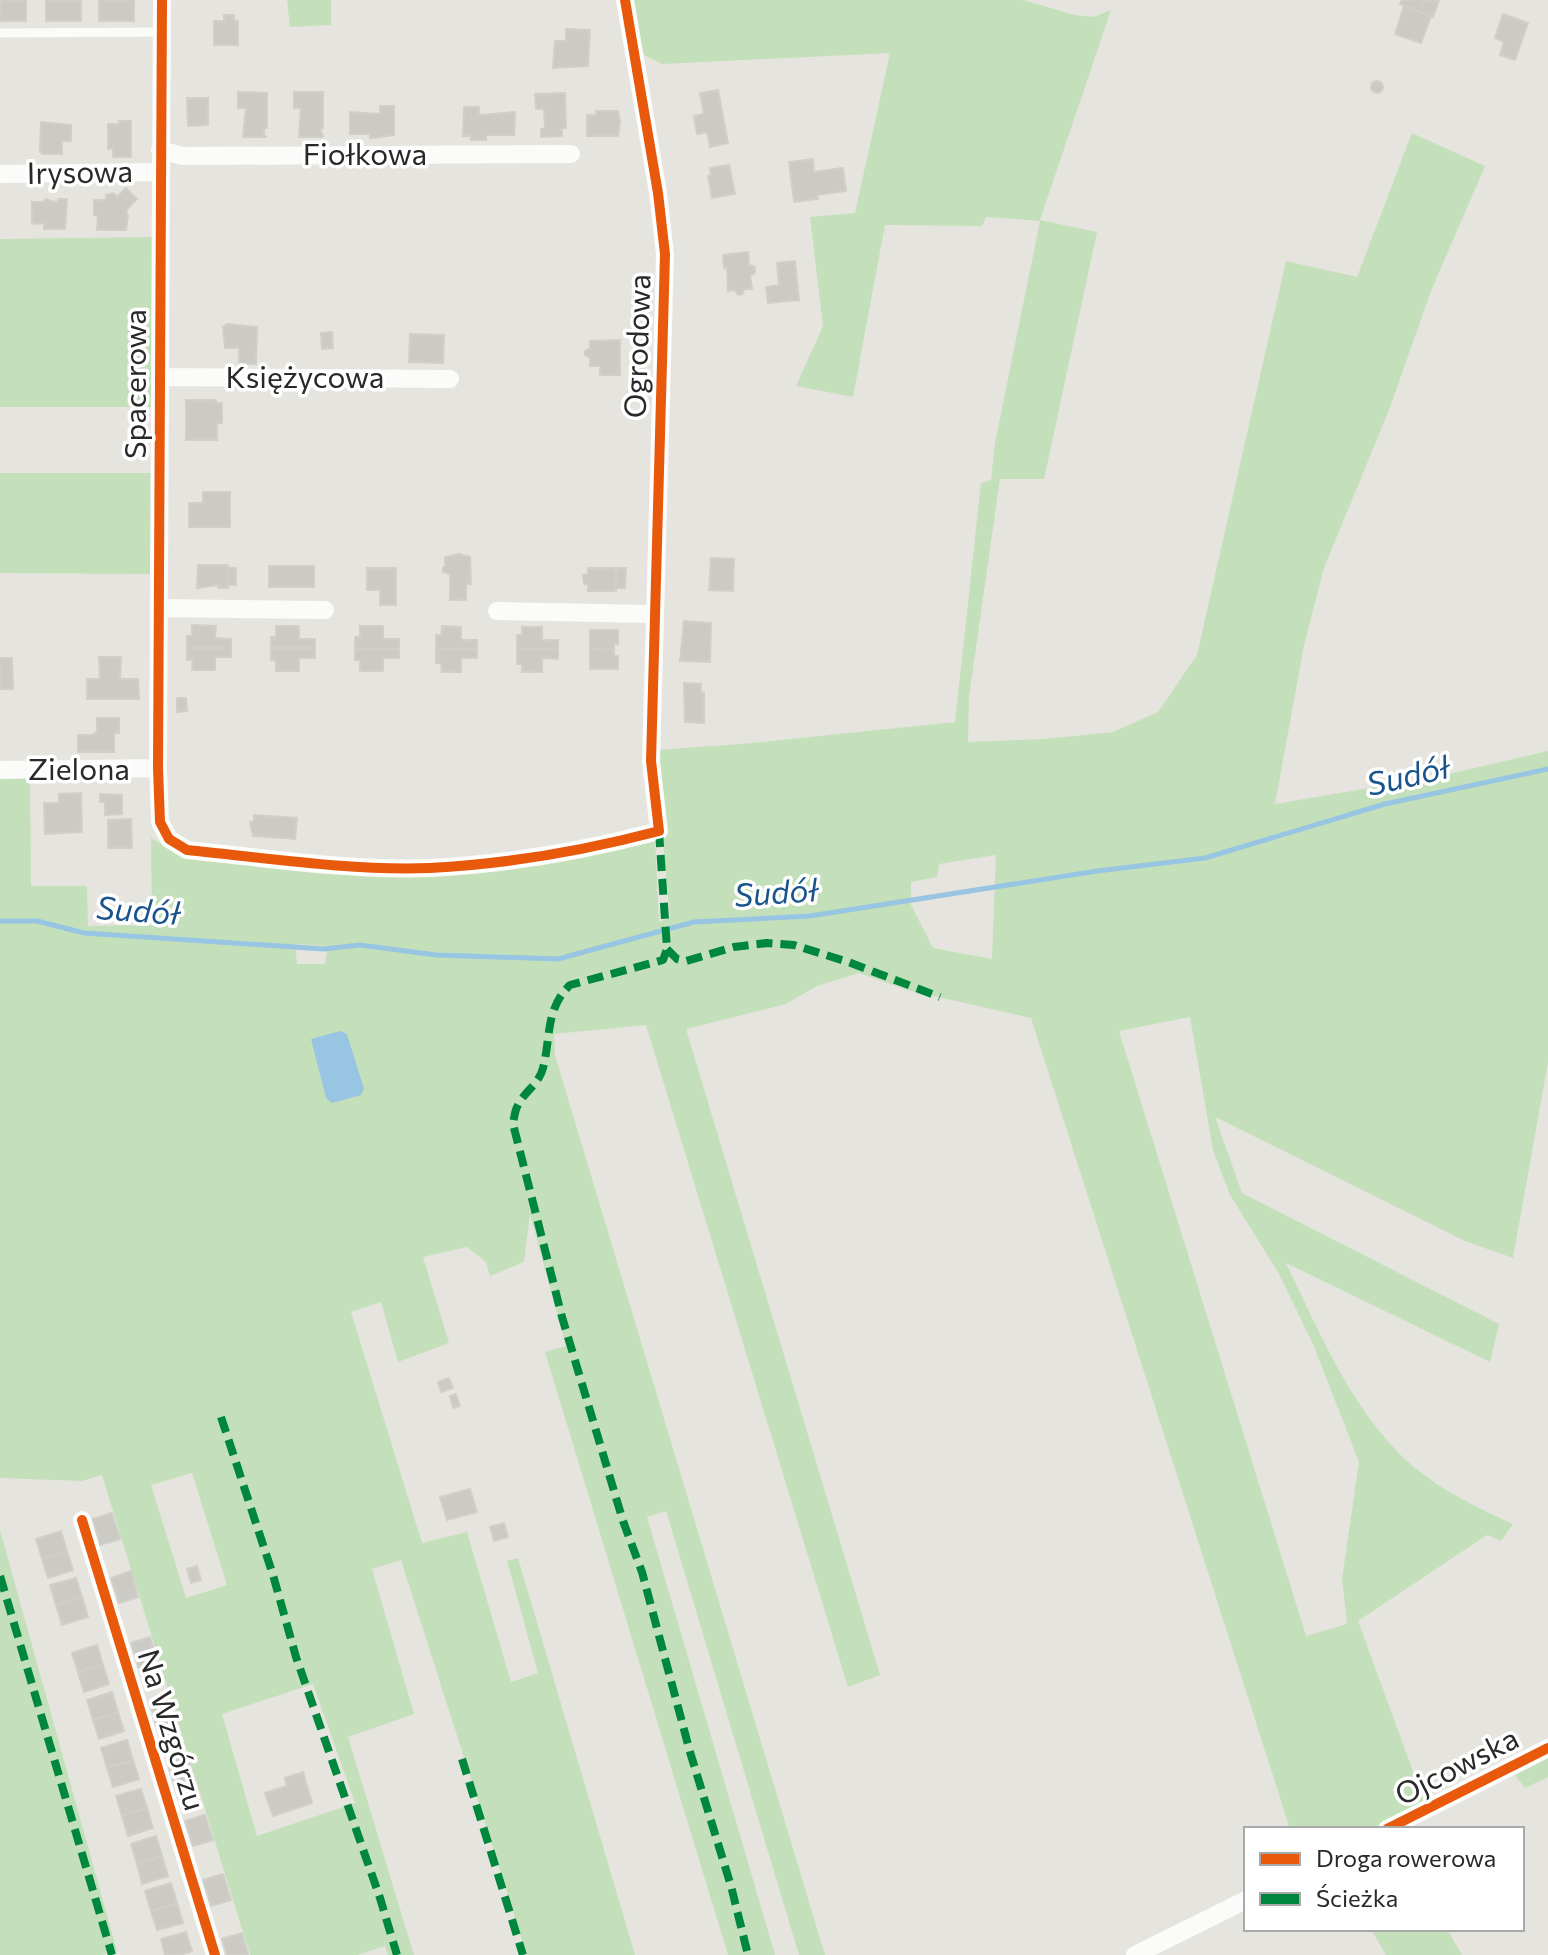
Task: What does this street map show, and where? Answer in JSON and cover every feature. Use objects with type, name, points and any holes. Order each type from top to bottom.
[{"type":"street","name":"Spacerowa","points":[[162,0],[158,768],[160,822],[169,839],[187,850],[340,864],[427,868],[502,863],[589,849],[659,831],[651,761],[652,697]]},
{"type":"street","name":"Ogrodowa","points":[[625,0],[658,193],[665,254],[652,697]]},
{"type":"street","name":"Fiołkowa","points":[[160,150],[183,156],[571,154]]},
{"type":"street","name":"Irysowa","points":[[0,174],[160,172]]},
{"type":"street","name":"Księżycowa","points":[[161,377],[450,379]]},
{"type":"street","points":[[160,608],[325,610]]},
{"type":"street","points":[[497,611],[654,614]]},
{"type":"street","name":"Zielona","points":[[0,770],[158,768]]},
{"type":"street","name":"Na Wzgórzu","points":[[82,1520],[215,1955]]},
{"type":"street","name":"Ojcowska","points":[[1391,1827],[1548,1748]]},
{"type":"street","points":[[1135,1955],[1244,1901]]},
{"type":"lane","points":[[0,33],[162,32]]},
{"type":"green space","points":[[287,0],[331,0],[331,25],[290,27]]},
{"type":"green space","points":[[631,0],[1023,0],[1075,15],[1094,17],[1111,10],[1040,220],[1097,232],[1044,479],[1000,479],[969,697],[968,742],[1113,732],[1158,712],[1197,655],[1286,261],[1357,277],[1412,133],[1485,166],[1431,291],[1389,410],[1324,568],[1304,645],[1275,804],[1440,776],[1548,751],[1548,1062],[1513,1258],[1465,1241],[1215,1117],[1242,1193],[1499,1324],[1490,1362],[1286,1263],[1346,1383],[1394,1448],[1435,1482],[1465,1501],[1513,1524],[1501,1541],[1487,1535],[1358,1621],[1425,1804],[1374,1827],[1289,1827],[1031,1018],[907,990],[859,973],[817,986],[786,1004],[686,1029],[880,1675],[848,1687],[646,1025],[554,1034],[555,1055],[825,1955],[799,1955],[666,1511],[647,1517],[775,1955],[728,1955],[545,1352],[566,1346],[530,1214],[524,1262],[490,1276],[486,1262],[467,1247],[423,1257],[449,1343],[398,1362],[381,1302],[351,1312],[422,1543],[467,1532],[511,1682],[538,1673],[507,1561],[518,1558],[635,1955],[527,1955],[401,1560],[372,1569],[414,1714],[348,1737],[414,1955],[388,1955],[385,1946],[357,1955],[250,1955],[102,1475],[82,1481],[0,1478],[0,778],[30,778],[31,886],[87,886],[88,926],[152,925],[151,838],[185,857],[425,871],[655,837],[659,922],[670,918],[655,750],[955,722],[981,483],[991,480],[995,443],[1040,221],[986,217],[982,226],[885,225],[853,397],[796,386],[823,326],[810,217],[855,213],[890,53],[662,64],[644,55],[636,35]],"holes":[[[996,855],[992,959],[933,948],[911,905],[911,882],[937,877],[939,864]],[[295,944],[328,946],[325,964],[297,964]],[[1190,1017],[1213,1150],[1230,1195],[1278,1272],[1313,1344],[1359,1462],[1342,1579],[1347,1624],[1306,1636],[1119,1031]],[[192,1473],[227,1585],[186,1598],[151,1485]],[[313,1684],[355,1803],[257,1836],[222,1714]]]},
{"type":"green space","points":[[154,237],[153,407],[0,407],[0,239]]},
{"type":"green space","points":[[0,473],[154,473],[153,574],[0,573]]},
{"type":"green space","points":[[0,1530],[117,1951],[102,1955],[0,1955]]},
{"type":"green space","points":[[1548,1757],[1548,1777],[1525,1788],[1515,1775]]},
{"type":"green space","points":[[1372,1931],[1448,1931],[1462,1955],[1386,1955]]},
{"type":"water","points":[[340,1031],[347,1034],[364,1089],[361,1095],[332,1103],[326,1098],[311,1039]]},
{"type":"building","points":[[0,0],[26,0],[26,21],[0,21]]},
{"type":"building","points":[[46,0],[81,0],[81,21],[46,21]]},
{"type":"building","points":[[99,0],[134,0],[134,21],[99,21]]},
{"type":"building","points":[[1402,0],[1424,0],[1420,12],[1400,4]]},
{"type":"building","points":[[1424,0],[1439,0],[1433,17],[1420,12]]},
{"type":"building","points":[[1404,6],[1431,16],[1421,43],[1395,34]]},
{"type":"building","points":[[1503,14],[1528,23],[1515,60],[1500,55],[1504,42],[1495,38]]},
{"type":"building","points":[[224,15],[234,15],[234,20],[238,21],[238,45],[214,45],[214,21],[224,21]]},
{"type":"building","points":[[566,29],[590,30],[588,66],[553,68],[555,41],[566,41]]},
{"type":"building","points":[[1377,81],[1383,87],[1377,93],[1371,87]]},
{"type":"building","points":[[718,90],[728,143],[710,147],[707,132],[697,134],[694,116],[704,114],[700,93]]},
{"type":"building","points":[[238,92],[267,93],[267,128],[264,128],[264,136],[267,137],[243,137],[246,108],[238,108]]},
{"type":"building","points":[[294,92],[323,92],[323,128],[320,128],[323,137],[299,137],[301,108],[294,108]]},
{"type":"building","points":[[565,93],[566,128],[562,128],[562,136],[541,137],[541,129],[545,129],[544,109],[536,109],[535,94]]},
{"type":"building","points":[[187,98],[208,98],[208,125],[188,126]]},
{"type":"building","points":[[380,106],[394,106],[394,135],[370,138],[370,134],[350,134],[350,112],[380,114]]},
{"type":"building","points":[[464,107],[479,107],[479,115],[515,112],[514,135],[486,135],[486,140],[471,140],[471,136],[463,136]]},
{"type":"building","points":[[596,111],[618,111],[618,136],[587,136],[587,115],[596,115]]},
{"type":"building","points":[[119,121],[131,121],[131,157],[113,157],[113,148],[108,149],[108,124],[120,124]]},
{"type":"building","points":[[41,122],[71,125],[71,141],[62,141],[62,154],[40,152]]},
{"type":"building","points":[[813,159],[814,172],[843,168],[846,191],[794,202],[789,162]]},
{"type":"building","points":[[729,165],[735,194],[712,198],[708,176],[711,176],[710,168]]},
{"type":"building","points":[[126,188],[137,199],[126,210],[126,230],[97,230],[98,215],[94,215],[94,200],[106,200],[106,195],[113,193],[117,197]]},
{"type":"building","points":[[46,199],[58,202],[58,199],[67,199],[65,229],[44,229],[44,223],[32,224],[32,202]]},
{"type":"building","points":[[748,252],[749,265],[755,267],[755,273],[750,276],[752,289],[744,289],[743,294],[738,295],[735,290],[728,291],[723,255]]},
{"type":"building","points":[[795,261],[799,300],[768,303],[766,287],[779,285],[777,263]]},
{"type":"building","points":[[227,324],[257,327],[256,364],[239,364],[239,348],[225,348],[223,327]]},
{"type":"building","points":[[332,332],[333,348],[322,349],[321,333]]},
{"type":"building","points":[[410,334],[444,335],[443,363],[409,362]]},
{"type":"building","points":[[620,340],[620,375],[600,375],[600,366],[590,366],[590,358],[585,355],[590,341]]},
{"type":"building","points":[[186,400],[216,400],[216,403],[222,403],[222,423],[217,423],[217,440],[186,440]]},
{"type":"building","points":[[203,492],[230,492],[230,527],[189,527],[189,503],[203,503]]},
{"type":"building","points":[[459,554],[470,557],[471,584],[466,584],[466,600],[450,600],[450,574],[443,572],[445,557]]},
{"type":"building","points":[[711,558],[734,559],[733,591],[709,590]]},
{"type":"building","points":[[198,565],[228,565],[228,588],[218,588],[218,585],[197,588]]},
{"type":"building","points":[[269,566],[314,566],[314,587],[269,587]]},
{"type":"building","points":[[228,568],[236,568],[236,585],[228,585]]},
{"type":"building","points":[[367,568],[396,568],[396,605],[380,605],[380,590],[367,590]]},
{"type":"building","points":[[588,568],[616,568],[616,591],[588,591],[583,575],[588,574]]},
{"type":"building","points":[[616,568],[626,568],[625,588],[615,588]]},
{"type":"building","points":[[684,621],[711,623],[710,662],[680,661]]},
{"type":"building","points":[[192,625],[216,626],[215,638],[231,639],[231,648],[187,648],[187,636],[192,636]]},
{"type":"building","points":[[276,626],[299,626],[299,639],[315,639],[315,648],[271,648],[271,637],[276,637]]},
{"type":"building","points":[[360,626],[383,626],[383,639],[399,639],[399,649],[355,649],[355,637],[360,637]]},
{"type":"building","points":[[442,626],[461,627],[461,640],[477,640],[477,649],[436,649],[436,635],[441,635]]},
{"type":"building","points":[[522,627],[542,627],[542,640],[558,640],[558,649],[517,649],[517,635],[522,635]]},
{"type":"building","points":[[590,630],[618,630],[618,644],[614,644],[614,650],[590,649]]},
{"type":"building","points":[[187,648],[231,648],[231,657],[215,657],[215,670],[192,670],[193,660],[187,660]]},
{"type":"building","points":[[271,648],[315,648],[315,658],[299,658],[299,671],[276,671],[276,660],[271,660]]},
{"type":"building","points":[[355,649],[399,649],[399,658],[383,658],[383,671],[360,671],[360,660],[355,660]]},
{"type":"building","points":[[436,649],[477,649],[477,658],[461,658],[461,672],[442,672],[441,663],[436,663]]},
{"type":"building","points":[[517,649],[558,649],[558,659],[542,658],[542,672],[522,672],[522,664],[517,664]]},
{"type":"building","points":[[590,649],[614,650],[614,656],[618,656],[618,669],[590,669]]},
{"type":"building","points":[[99,657],[121,657],[120,679],[138,679],[139,699],[87,699],[87,679],[100,679]]},
{"type":"building","points":[[0,658],[12,658],[13,689],[0,689]]},
{"type":"building","points":[[684,683],[701,684],[704,723],[685,722]]},
{"type":"building","points":[[177,698],[186,698],[187,711],[177,712]]},
{"type":"building","points":[[97,718],[119,718],[119,733],[114,733],[114,752],[78,752],[78,735],[93,735],[97,731]]},
{"type":"building","points":[[81,793],[82,832],[45,834],[44,803],[59,803],[59,794]]},
{"type":"building","points":[[100,794],[122,795],[122,814],[105,815],[105,802],[100,802]]},
{"type":"building","points":[[254,815],[297,818],[295,839],[253,836],[250,822],[254,821]]},
{"type":"building","points":[[131,819],[132,848],[108,848],[108,820]]},
{"type":"building","points":[[449,1378],[453,1388],[441,1392],[438,1382]]},
{"type":"building","points":[[456,1394],[460,1406],[453,1408],[450,1396]]},
{"type":"building","points":[[470,1489],[477,1512],[447,1520],[440,1497]]},
{"type":"building","points":[[112,1513],[120,1539],[100,1545],[93,1519]]},
{"type":"building","points":[[504,1523],[508,1537],[494,1541],[490,1527]]},
{"type":"building","points":[[61,1531],[67,1551],[42,1559],[36,1539]]},
{"type":"building","points":[[67,1551],[73,1570],[48,1578],[42,1559]]},
{"type":"building","points":[[197,1566],[201,1580],[191,1583],[187,1569]]},
{"type":"building","points":[[131,1571],[138,1597],[119,1603],[111,1578]]},
{"type":"building","points":[[76,1578],[82,1597],[56,1605],[50,1585]]},
{"type":"building","points":[[82,1597],[88,1617],[62,1625],[56,1605]]},
{"type":"building","points":[[150,1637],[158,1663],[139,1668],[131,1643]]},
{"type":"building","points":[[97,1645],[103,1665],[78,1672],[72,1653]]},
{"type":"building","points":[[103,1665],[109,1684],[84,1692],[78,1672]]},
{"type":"building","points":[[112,1692],[118,1712],[93,1720],[87,1700]]},
{"type":"building","points":[[169,1696],[177,1722],[157,1728],[150,1702]]},
{"type":"building","points":[[118,1712],[124,1731],[99,1739],[93,1720]]},
{"type":"building","points":[[127,1740],[133,1760],[107,1768],[101,1748]]},
{"type":"building","points":[[187,1755],[195,1781],[175,1787],[167,1761]]},
{"type":"building","points":[[133,1760],[139,1779],[113,1787],[107,1768]]},
{"type":"building","points":[[303,1772],[312,1803],[273,1816],[265,1793],[287,1786],[285,1778]]},
{"type":"building","points":[[141,1789],[147,1808],[122,1816],[116,1796]]},
{"type":"building","points":[[147,1808],[153,1828],[128,1836],[122,1816]]},
{"type":"building","points":[[205,1815],[213,1840],[193,1846],[185,1821]]},
{"type":"building","points":[[156,1836],[162,1856],[137,1864],[131,1844]]},
{"type":"building","points":[[162,1856],[168,1876],[142,1884],[137,1864]]},
{"type":"building","points":[[223,1874],[231,1900],[211,1906],[203,1880]]},
{"type":"building","points":[[171,1883],[177,1903],[151,1911],[145,1891]]},
{"type":"building","points":[[177,1903],[183,1923],[157,1930],[151,1911]]},
{"type":"building","points":[[186,1932],[192,1951],[165,1955],[161,1939]]},
{"type":"building","points":[[242,1933],[248,1955],[227,1955],[222,1939]]},
{"type":"waterway","name":"Sudół","points":[[0,921],[37,921],[84,933],[324,949],[360,945],[436,955],[558,959],[694,922],[810,916],[1097,871],[1205,858],[1385,804],[1548,769]]},
{"type":"marked path","points":[[659,831],[667,949],[663,960],[570,985],[556,1004],[541,1074],[518,1105],[513,1124],[562,1317],[623,1521],[642,1572],[748,1955]]},
{"type":"marked path","points":[[667,949],[677,959],[686,961],[734,947],[767,943],[794,945],[940,997]]},
{"type":"marked path","points":[[221,1417],[273,1575],[296,1657],[397,1955]]},
{"type":"marked path","points":[[0,1576],[112,1955]]},
{"type":"marked path","points":[[462,1759],[523,1955]]},
{"type":"cycle path","points":[[162,0],[160,822],[169,839],[187,850],[370,868],[430,868],[517,860],[659,831],[651,761],[665,254],[658,193],[625,0]]},
{"type":"cycle path","points":[[82,1520],[215,1955]]},
{"type":"cycle path","points":[[1391,1827],[1548,1748]]}]
